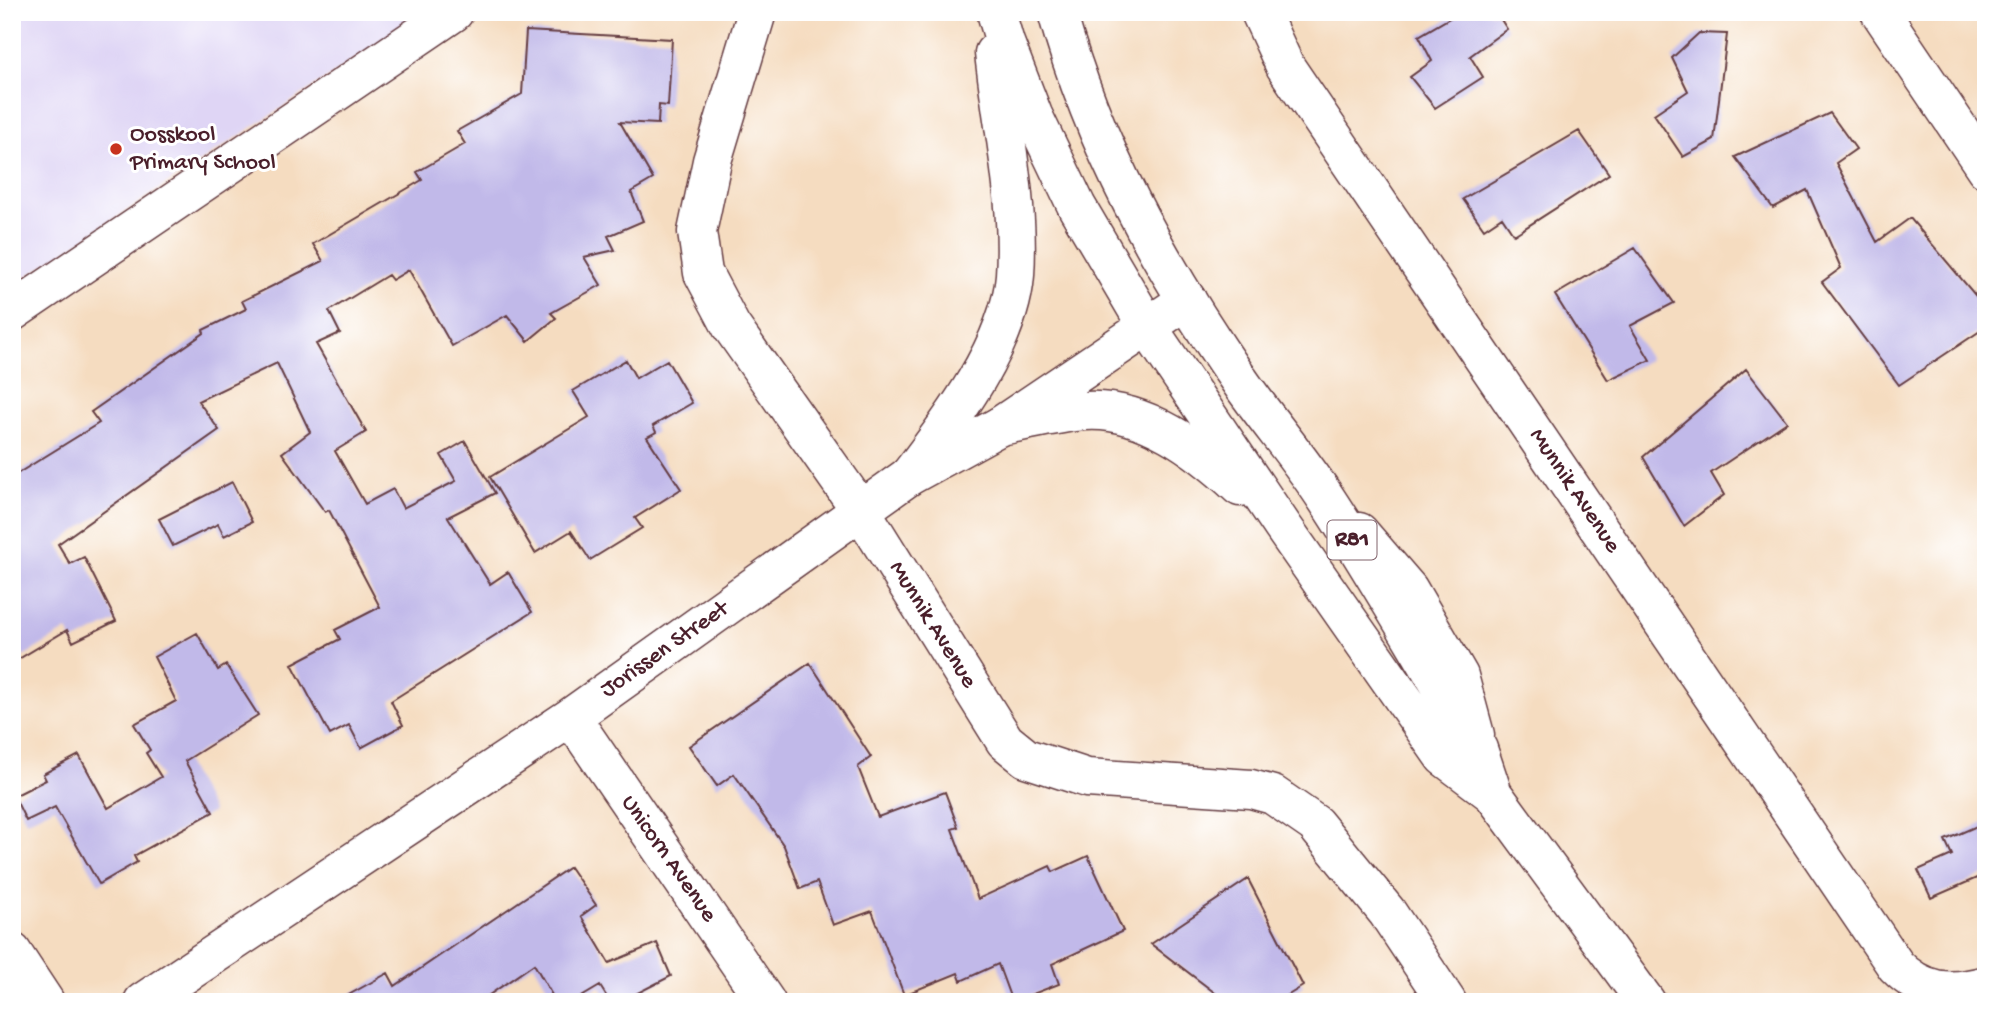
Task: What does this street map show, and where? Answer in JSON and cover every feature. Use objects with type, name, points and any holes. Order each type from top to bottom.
[{"type":"street","points":[[12,312],[454,12]]},
{"type":"street","name":"Munnik Avenue","points":[[757,12],[712,162],[697,232],[707,281],[731,326],[862,512],[1004,741],[1026,758],[1087,778],[1251,789],[1289,803],[1315,824],[1387,912],[1447,1002]]},
{"type":"street","points":[[909,476],[982,370],[999,333],[1015,277],[1010,185],[989,12]]},
{"type":"street","name":"R81","points":[[996,12],[1004,43],[1033,115],[1077,207],[1147,326],[1444,757],[1493,794],[1646,1002]]},
{"type":"street","name":"R81","points":[[1057,12],[1082,92],[1121,187],[1157,255],[1239,381],[1326,498],[1478,749],[1493,794]]},
{"type":"street","name":"Munnik Avenue","points":[[1260,12],[1293,77],[1896,966],[1921,987],[1940,990],[1986,985]]},
{"type":"street","points":[[1880,12],[1986,169]]},
{"type":"street","name":"Jorissen Street","points":[[143,1002],[570,717],[862,512],[909,476],[1000,425],[1186,300]]},
{"type":"street","points":[[1000,425],[1086,411],[1119,414],[1147,422],[1217,466],[1283,527]]},
{"type":"street","name":"Unicorn Avenue","points":[[570,717],[766,1002]]},
{"type":"street","points":[[12,952],[45,1002]]},
{"type":"shaded area","name":"Oosskool Primary School","points":[[12,12],[427,12],[12,286]]},
{"type":"building","points":[[1460,12],[1496,12],[1507,29],[1470,56],[1483,77],[1435,108],[1410,77],[1432,61],[1419,36]]},
{"type":"building","points":[[526,31],[672,39],[668,106],[659,105],[658,124],[620,122],[653,179],[631,192],[643,221],[608,236],[615,250],[584,257],[601,285],[551,313],[556,318],[528,341],[507,315],[452,346],[409,270],[392,280],[388,275],[329,311],[340,333],[316,344],[366,432],[335,451],[365,504],[393,489],[403,508],[456,481],[441,455],[465,441],[495,493],[448,517],[490,584],[508,572],[532,612],[391,701],[403,725],[361,748],[349,725],[330,735],[292,664],[340,639],[335,630],[380,607],[329,510],[325,512],[282,453],[310,432],[277,363],[198,401],[219,430],[58,544],[70,564],[84,557],[116,621],[73,642],[67,630],[12,663],[12,477],[99,423],[91,412],[204,333],[203,330],[246,309],[242,301],[323,261],[313,244],[422,180],[417,172],[465,144],[457,131],[522,94]]},
{"type":"building","points":[[1699,33],[1727,34],[1714,140],[1683,157],[1654,114],[1688,91],[1672,58]]},
{"type":"building","points":[[1830,113],[1856,149],[1836,163],[1877,242],[1910,218],[1986,308],[1986,327],[1899,385],[1822,282],[1841,268],[1807,190],[1773,208],[1735,157]]},
{"type":"building","points":[[1579,131],[1609,174],[1514,235],[1502,217],[1484,229],[1463,199]]},
{"type":"building","points":[[1635,248],[1674,303],[1630,326],[1650,360],[1608,380],[1555,295]]},
{"type":"building","points":[[626,360],[636,378],[667,360],[692,403],[653,426],[656,432],[647,437],[681,489],[635,518],[642,528],[590,560],[571,531],[535,553],[490,477],[589,417],[573,391]]},
{"type":"building","points":[[1746,369],[1787,422],[1711,473],[1724,495],[1684,526],[1643,457]]},
{"type":"building","points":[[232,482],[252,522],[224,536],[218,524],[173,546],[159,519]]},
{"type":"building","points":[[197,633],[218,670],[226,665],[258,715],[185,761],[213,812],[134,856],[137,862],[99,884],[55,807],[26,821],[14,796],[46,780],[43,774],[79,755],[108,808],[161,777],[146,753],[150,750],[134,724],[176,701],[154,657]]},
{"type":"building","points":[[810,663],[871,757],[858,767],[878,817],[945,792],[958,827],[952,829],[978,899],[1050,866],[1053,872],[1088,856],[1123,931],[1052,964],[1059,984],[1012,1002],[998,964],[961,981],[958,973],[904,995],[872,911],[833,925],[817,882],[800,889],[784,846],[734,774],[717,786],[689,746]]},
{"type":"building","points":[[1986,822],[1986,874],[1931,898],[1918,870],[1952,855],[1945,840]]},
{"type":"building","points":[[570,867],[596,905],[581,916],[609,963],[657,943],[671,976],[620,1002],[610,1002],[600,986],[573,1002],[556,1002],[534,964],[479,1002],[336,1002],[388,973],[395,986]]},
{"type":"building","points":[[1248,879],[1303,986],[1277,1002],[1227,1002],[1151,944]]},
{"type":"place","name":"Oosskool Primary School","points":[[116,149]]}]
